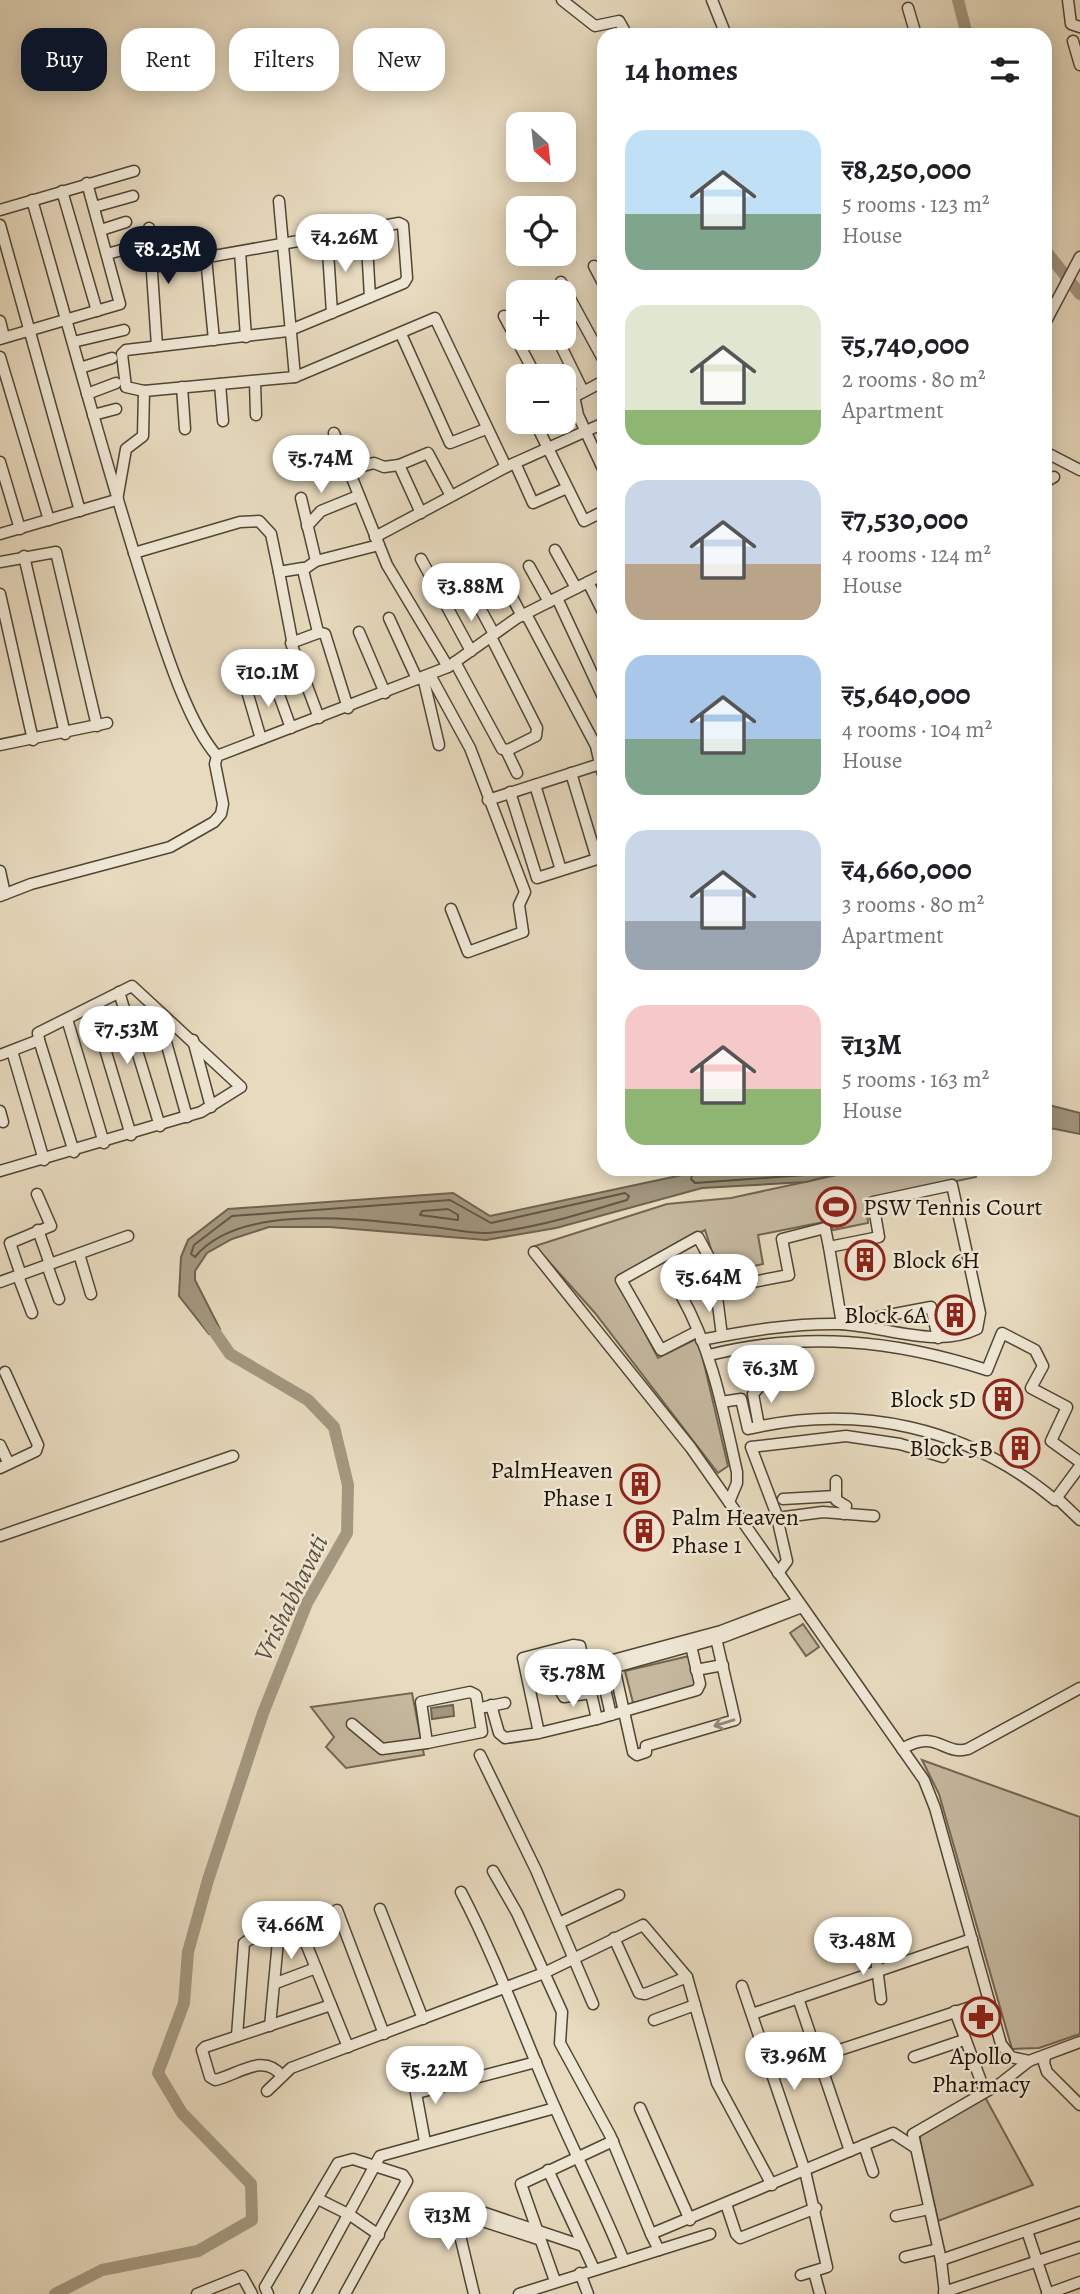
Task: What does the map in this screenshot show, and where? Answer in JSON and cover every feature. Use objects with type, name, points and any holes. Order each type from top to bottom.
[{"type":"street","points":[[562,0],[595,26],[619,21],[623,28]]},
{"type":"street","points":[[712,0],[723,28]]},
{"type":"street","points":[[1068,0],[1071,24],[1080,27]]},
{"type":"street","points":[[908,8],[914,28]]},
{"type":"street","points":[[1073,41],[1080,65]]},
{"type":"street","points":[[0,209],[134,171]]},
{"type":"street","points":[[0,321],[2,338],[121,303],[88,183]]},
{"type":"street","points":[[62,191],[97,311]]},
{"type":"street","points":[[94,207],[133,196]]},
{"type":"street","points":[[32,200],[116,500],[179,684],[207,743],[217,756]]},
{"type":"street","points":[[279,201],[288,331],[295,377]]},
{"type":"street","points":[[101,230],[126,222]]},
{"type":"street","points":[[152,267],[401,223],[407,278],[370,297],[288,331],[125,350],[122,354],[125,387],[144,391],[295,377],[433,319],[439,320],[486,429],[533,503],[567,488]]},
{"type":"street","points":[[0,225],[80,511]]},
{"type":"street","points":[[149,228],[157,346]]},
{"type":"street","points":[[366,229],[370,297]]},
{"type":"street","points":[[327,236],[332,313]]},
{"type":"street","points":[[107,254],[130,248]]},
{"type":"street","points":[[240,252],[246,337]]},
{"type":"street","points":[[206,258],[214,340]]},
{"type":"street","points":[[1052,311],[1079,258]]},
{"type":"street","points":[[594,266],[597,272]]},
{"type":"street","points":[[576,310],[597,348]]},
{"type":"street","points":[[504,316],[530,364]]},
{"type":"street","points":[[73,342],[124,330]]},
{"type":"street","points":[[401,334],[450,443],[486,429]]},
{"type":"street","points":[[561,350],[579,394],[578,415],[597,456]]},
{"type":"street","points":[[0,358],[49,520]]},
{"type":"street","points":[[80,368],[112,358]]},
{"type":"street","points":[[255,381],[256,415]]},
{"type":"street","points":[[87,394],[116,383]]},
{"type":"street","points":[[220,384],[223,421]]},
{"type":"street","points":[[576,396],[597,385]]},
{"type":"street","points":[[182,387],[185,429]]},
{"type":"street","points":[[116,500],[126,449],[143,436],[144,391]]},
{"type":"street","points":[[93,415],[116,408]]},
{"type":"street","points":[[279,572],[303,568],[316,561],[377,541],[421,513],[510,465],[597,426]]},
{"type":"street","points":[[334,433],[377,541],[517,772]]},
{"type":"street","points":[[542,434],[584,521],[597,514]]},
{"type":"street","points":[[348,470],[374,463],[384,467],[399,465],[428,453],[451,496]]},
{"type":"street","points":[[1052,456],[1080,470]]},
{"type":"street","points":[[0,462],[20,528]]},
{"type":"street","points":[[399,465],[421,513]]},
{"type":"street","points":[[307,526],[321,511],[358,496]]},
{"type":"street","points":[[301,498],[316,561]]},
{"type":"street","points":[[0,534],[116,500]]},
{"type":"street","points":[[134,554],[240,522],[259,521],[271,534],[291,645],[319,718]]},
{"type":"street","points":[[555,550],[576,588]]},
{"type":"street","points":[[0,562],[56,552],[102,725],[33,740],[0,743]]},
{"type":"street","points":[[24,556],[65,734]]},
{"type":"street","points":[[421,559],[471,651]]},
{"type":"street","points":[[529,566],[553,600],[597,685]]},
{"type":"street","points":[[303,568],[318,633]]},
{"type":"street","points":[[217,756],[348,708],[451,665],[524,615],[597,578]]},
{"type":"street","points":[[503,580],[597,740]]},
{"type":"street","points":[[588,582],[597,600]]},
{"type":"street","points":[[0,594],[33,740]]},
{"type":"street","points":[[474,597],[538,731],[536,736],[506,750]]},
{"type":"street","points":[[389,618],[423,677],[470,748],[525,892],[519,905],[523,932],[468,952],[451,909]]},
{"type":"street","points":[[359,632],[385,693]]},
{"type":"street","points":[[292,640],[318,633],[325,634],[348,708]]},
{"type":"street","points":[[267,662],[291,728]]},
{"type":"street","points":[[242,674],[261,739]]},
{"type":"street","points":[[423,677],[439,745]]},
{"type":"street","points":[[0,872],[2,895],[170,847],[214,822],[221,814],[223,804],[215,764],[217,756]]},
{"type":"street","points":[[488,800],[597,763]]},
{"type":"street","points":[[510,792],[537,878],[597,859],[570,773]]},
{"type":"street","points":[[536,785],[561,870]]},
{"type":"street","points":[[0,1171],[74,1152],[187,1117],[211,1107],[241,1087],[132,986],[38,1033],[74,1152]]},
{"type":"street","points":[[119,992],[160,1126]]},
{"type":"street","points":[[93,1006],[131,1135]]},
{"type":"street","points":[[156,1007],[187,1117]]},
{"type":"street","points":[[66,1019],[104,1143]]},
{"type":"street","points":[[0,1055],[39,1040]]},
{"type":"street","points":[[193,1040],[211,1107]]},
{"type":"street","points":[[12,1051],[44,1160]]},
{"type":"street","points":[[0,1111],[3,1122]]},
{"type":"street","points":[[829,1247],[879,1237],[873,1202],[952,1185],[980,1313],[977,1329],[961,1337],[938,1338],[842,1324]]},
{"type":"street","points":[[32,1313],[10,1242],[51,1226],[37,1195]]},
{"type":"street","points":[[722,1336],[716,1289],[789,1275],[782,1239],[825,1228],[842,1324]]},
{"type":"street","points":[[38,1230],[59,1299]]},
{"type":"street","points":[[0,1282],[128,1236]]},
{"type":"street","points":[[729,1502],[737,1483],[737,1472],[721,1402],[709,1354],[700,1335],[681,1295],[718,1274],[698,1237],[621,1280],[661,1350],[700,1335],[722,1336],[749,1329],[842,1324],[931,1307],[938,1338]]},
{"type":"street","points":[[534,1252],[729,1502],[924,1780],[935,1808],[1001,2044],[1011,2057],[1029,2061]]},
{"type":"street","points":[[79,1254],[91,1293]]},
{"type":"street","points":[[709,1354],[778,1342],[857,1341],[929,1352],[987,1370],[1002,1333],[1035,1350],[1043,1366],[1031,1388],[1067,1407],[1051,1441],[1080,1464],[1055,1500],[1023,1475],[974,1448],[904,1425],[835,1418],[748,1429],[741,1399],[721,1402]]},
{"type":"street","points":[[0,1445],[4,1465],[36,1451],[38,1445],[5,1372]]},
{"type":"street","points":[[759,1426],[753,1394],[763,1382],[775,1377]]},
{"type":"street","points":[[778,1573],[787,1561],[777,1518],[751,1447],[846,1436],[900,1444],[943,1457]]},
{"type":"street","points":[[0,1536],[233,1456]]},
{"type":"street","points":[[836,1481],[836,1500],[846,1506],[844,1514]]},
{"type":"street","points":[[783,1499],[836,1496]]},
{"type":"street","points":[[1057,1497],[1080,1520]]},
{"type":"street","points":[[777,1518],[823,1512],[874,1516]]},
{"type":"street","points":[[586,1671],[601,1671],[691,1646],[800,1605]]},
{"type":"street","points":[[614,1667],[634,1752],[637,1755],[646,1752],[646,1746],[735,1720],[715,1636]]},
{"type":"street","points":[[591,1693],[564,1697],[555,1682],[598,1664],[715,1636]]},
{"type":"street","points":[[539,1733],[523,1658],[580,1646],[597,1719]]},
{"type":"street","points":[[491,1706],[499,1733],[505,1738],[539,1733],[625,1712],[697,1690],[700,1684],[691,1646]]},
{"type":"street","points":[[696,1670],[723,1665]]},
{"type":"street","points":[[601,1671],[611,1715]]},
{"type":"street","points":[[902,1749],[924,1740],[961,1751],[968,1749],[1080,1688]]},
{"type":"street","points":[[352,1724],[382,1749],[427,1743],[482,1732],[476,1695],[470,1692],[421,1702],[427,1743]]},
{"type":"street","points":[[479,1708],[505,1703]]},
{"type":"street","points":[[480,1755],[559,1923],[593,2004]]},
{"type":"street","points":[[493,1871],[517,1913],[562,2012],[561,2043],[613,2141],[659,2250]]},
{"type":"street","points":[[461,1892],[506,1986],[555,2108],[580,2157],[624,2261]]},
{"type":"street","points":[[559,1923],[619,1895]]},
{"type":"street","points":[[380,1909],[423,2019]]},
{"type":"street","points":[[337,1910],[384,2034]]},
{"type":"street","points":[[267,2091],[291,2068],[544,1973],[643,1924],[687,1977],[716,2083],[772,2185]]},
{"type":"street","points":[[237,2036],[244,1943],[252,1938],[278,1941],[303,1938],[348,2047]]},
{"type":"street","points":[[614,1938],[639,1993],[645,1994],[687,1977]]},
{"type":"street","points":[[752,2014],[972,1939]]},
{"type":"street","points":[[270,2026],[278,1941]]},
{"type":"street","points":[[875,1951],[881,1999]]},
{"type":"street","points":[[276,1983],[316,1968]]},
{"type":"street","points":[[742,1986],[816,2208],[827,2267],[801,2275]]},
{"type":"street","points":[[798,1998],[850,2151]]},
{"type":"street","points":[[818,2057],[989,2001]]},
{"type":"street","points":[[282,2076],[276,2068],[260,2064],[217,2080],[212,2079],[201,2053],[203,2049],[237,2036],[331,2005]]},
{"type":"street","points":[[654,2020],[695,2005]]},
{"type":"street","points":[[955,2011],[985,2092]]},
{"type":"street","points":[[914,2057],[964,2040]]},
{"type":"street","points":[[1080,2042],[1029,2061],[985,2092],[912,2134],[939,2254],[944,2293],[1080,2247]]},
{"type":"street","points":[[1045,2057],[1044,2063],[1048,2072],[1080,2105]]},
{"type":"street","points":[[417,2093],[536,2062]]},
{"type":"street","points":[[413,2077],[425,2142]]},
{"type":"street","points":[[305,2294],[376,2164],[385,2153],[555,2108]]},
{"type":"street","points":[[640,2108],[690,2220]]},
{"type":"street","points":[[651,2234],[690,2220],[893,2133],[916,2148]]},
{"type":"street","points":[[555,2281],[534,2228],[521,2184],[613,2141]]},
{"type":"street","points":[[864,2145],[873,2172]]},
{"type":"street","points":[[268,2294],[265,2287],[340,2162],[353,2159],[376,2164],[403,2175],[407,2182],[345,2294]]},
{"type":"street","points":[[548,2170],[594,2269]]},
{"type":"street","points":[[318,2199],[350,2215],[379,2235]]},
{"type":"street","points":[[474,2294],[453,2202],[583,2246]]},
{"type":"street","points":[[726,2204],[736,2234],[740,2238],[816,2208]]},
{"type":"street","points":[[896,2216],[929,2209]]},
{"type":"street","points":[[455,2212],[538,2239]]},
{"type":"street","points":[[905,2257],[939,2254],[1027,2231],[1080,2212]]},
{"type":"street","points":[[1027,2231],[1048,2294],[1080,2282]]},
{"type":"street","points":[[519,2294],[710,2234]]},
{"type":"street","points":[[814,2272],[820,2294]]},
{"type":"street","points":[[580,2273],[588,2294]]},
{"type":"street","points":[[202,2293],[242,2276],[252,2294]]},
{"type":"shaded area","points":[[833,1176],[976,1177],[866,1200],[868,1223],[833,1230],[829,1221],[758,1235],[763,1264],[719,1274],[705,1230],[616,1278],[658,1358],[698,1338],[728,1466],[718,1473],[595,1313],[535,1246],[667,1204],[731,1198]]},
{"type":"shaded area","points":[[803,1624],[819,1647],[806,1656],[790,1633]]},
{"type":"shaded area","points":[[689,1656],[697,1688],[633,1703],[625,1671]]},
{"type":"shaded area","points":[[412,1693],[424,1755],[346,1768],[326,1747],[334,1737],[311,1707]]},
{"type":"shaded area","points":[[922,1760],[1080,1817],[1080,2034],[1039,2048],[1012,2049],[939,1794]]},
{"type":"shaded area","points":[[985,2097],[1033,2185],[938,2221],[920,2140],[921,2131]]},
{"type":"water","points":[[1052,1106],[1080,1113],[1080,1134],[1052,1128]]},
{"type":"water","points":[[677,1176],[828,1176],[806,1182],[702,1188],[556,1228],[486,1240],[330,1227],[269,1227],[232,1239],[207,1253],[195,1271],[195,1280],[220,1329],[209,1334],[179,1296],[181,1257],[188,1240],[228,1209],[453,1193],[490,1216]]},
{"type":"water","points":[[453,1705],[454,1716],[432,1719],[431,1708]]},
{"type":"waterway","name":"Vrishabhavati","points":[[958,0],[965,28]]},
{"type":"waterway","name":"Vrishabhavati","points":[[1052,259],[1080,294]]},
{"type":"waterway","name":"Vrishabhavati","points":[[55,2294],[102,2270],[198,2251],[252,2220],[251,2184],[182,2113],[158,2073],[184,2003],[188,1952],[208,1880],[263,1713],[307,1603],[347,1533],[348,1485],[334,1427],[308,1400],[230,1354],[205,1318]]},
{"type":"place","name":"PSW Tennis Court","points":[[836,1207]]},
{"type":"place","name":"Block 6H","points":[[865,1260]]},
{"type":"place","name":"Block 6A","points":[[955,1315]]},
{"type":"place","name":"Block 5D","points":[[1003,1399]]},
{"type":"place","name":"Block 5B","points":[[1020,1448]]},
{"type":"place","name":"PalmHeaven Phase 1","points":[[640,1484]]},
{"type":"place","name":"Palm Heaven Phase 1","points":[[644,1531]]},
{"type":"place","name":"Apollo Pharmacy","points":[[981,2017]]}]
